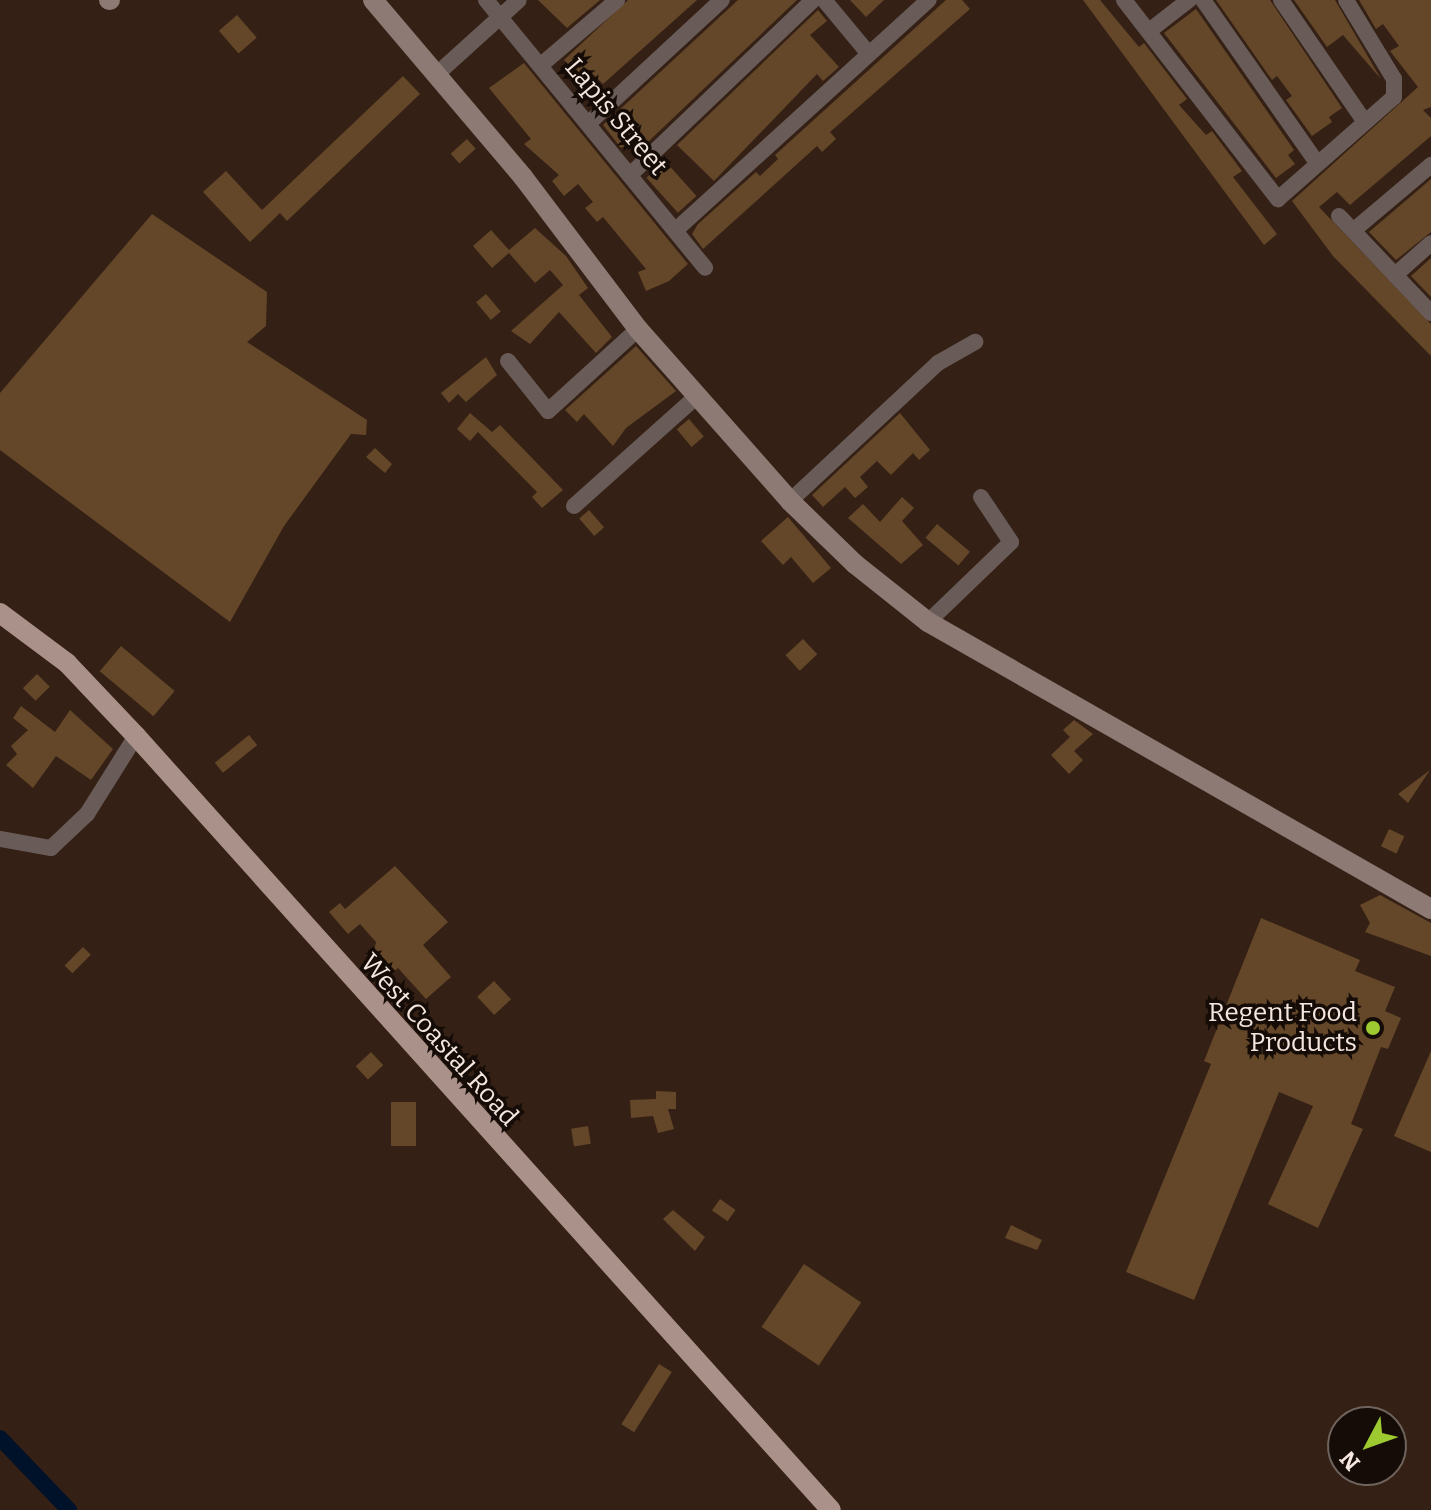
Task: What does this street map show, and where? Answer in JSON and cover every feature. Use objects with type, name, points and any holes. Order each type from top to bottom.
[{"type":"main road","name":"West Coastal Road","points":[[0,613],[67,663],[136,736],[831,1510]]},
{"type":"street","points":[[373,0],[437,74],[638,329],[790,501],[928,622],[1431,909]]},
{"type":"street","name":"Lapis Street","points":[[486,0],[678,228],[705,268]]},
{"type":"street","points":[[437,74],[519,0]]},
{"type":"street","points":[[541,65],[617,0]]},
{"type":"street","points":[[589,123],[722,0]]},
{"type":"street","points":[[631,174],[813,0]]},
{"type":"street","points":[[824,0],[869,54]]},
{"type":"street","points":[[678,228],[929,0]]},
{"type":"street","points":[[1124,0],[1269,196],[1282,196],[1394,97],[1394,79],[1346,0]]},
{"type":"street","points":[[1149,31],[1189,0]]},
{"type":"street","points":[[1203,0],[1317,163]]},
{"type":"street","points":[[1281,0],[1365,122]]},
{"type":"street","points":[[1354,230],[1431,165]]},
{"type":"street","points":[[1339,216],[1431,313]]},
{"type":"street","points":[[1395,275],[1431,243]]},
{"type":"street","points":[[508,361],[548,411],[638,329]]},
{"type":"street","points":[[790,501],[938,363],[975,342]]},
{"type":"street","points":[[574,506],[697,396]]},
{"type":"street","points":[[928,622],[1011,542],[981,497]]},
{"type":"street","points":[[0,839],[41,850],[59,841],[87,814],[136,736]]},
{"type":"building","points":[[538,0],[600,0],[567,28]]},
{"type":"building","points":[[628,0],[697,0],[603,84],[590,71],[581,79],[564,60]]},
{"type":"building","points":[[738,0],[797,0],[649,141],[634,153],[626,145],[621,148],[603,125]]},
{"type":"building","points":[[850,0],[884,0],[866,17]]},
{"type":"building","points":[[946,0],[962,0],[970,9],[830,132],[836,139],[822,152],[817,146],[703,249],[692,234],[698,224],[756,172],[760,176],[778,159],[775,155]]},
{"type":"building","points":[[1083,0],[1100,0],[1139,47],[1144,43],[1187,99],[1179,105],[1206,135],[1212,131],[1242,171],[1233,177],[1277,234],[1264,245]]},
{"type":"building","points":[[1216,0],[1270,0],[1342,108],[1329,117],[1332,122],[1312,136],[1286,100],[1292,96],[1277,76],[1272,80]]},
{"type":"building","points":[[1294,0],[1335,0],[1381,79],[1343,35],[1327,47]]},
{"type":"building","points":[[1359,0],[1431,0],[1431,107],[1423,110],[1431,118],[1431,136],[1350,205],[1337,192],[1319,207],[1431,324],[1431,356],[1333,256],[1292,201],[1418,87],[1390,51],[1399,46],[1383,24],[1376,29]]},
{"type":"building","points":[[1196,9],[1294,150],[1288,155],[1295,164],[1276,178],[1164,33]]},
{"type":"building","points":[[818,10],[827,21],[810,35],[839,67],[823,81],[817,74],[714,181],[677,145]]},
{"type":"building","points":[[237,15],[257,38],[239,53],[219,31]]},
{"type":"building","points":[[524,63],[688,264],[669,281],[646,291],[638,272],[646,269],[603,217],[597,222],[585,208],[593,202],[578,184],[564,196],[552,181],[559,175],[524,144],[531,139],[489,88]]},
{"type":"building","points":[[403,76],[420,94],[287,221],[280,213],[250,242],[203,192],[226,171],[262,210]]},
{"type":"building","points":[[467,139],[476,149],[459,163],[451,154]]},
{"type":"building","points":[[665,161],[696,196],[678,213],[646,178]]},
{"type":"building","points":[[1431,179],[1431,232],[1396,260],[1369,232]]},
{"type":"building","points":[[152,214],[267,292],[266,326],[247,342],[367,420],[366,435],[351,434],[284,526],[230,622],[0,450],[0,393]]},
{"type":"building","points":[[535,228],[566,256],[588,288],[579,295],[612,337],[596,353],[559,312],[530,344],[511,331],[563,285],[550,270],[535,283],[509,253],[492,268],[473,246],[491,230],[509,250]]},
{"type":"building","points":[[1431,258],[1431,297],[1411,276]]},
{"type":"building","points":[[486,294],[501,312],[491,320],[476,302]]},
{"type":"building","points":[[636,346],[676,391],[626,428],[613,446],[584,414],[577,422],[565,410]]},
{"type":"building","points":[[486,357],[497,375],[466,402],[458,394],[449,403],[441,393]]},
{"type":"building","points":[[470,413],[492,432],[500,425],[563,490],[542,508],[532,497],[537,492],[478,432],[470,441],[457,429]]},
{"type":"building","points":[[900,413],[930,450],[919,460],[913,453],[891,475],[877,461],[860,477],[868,487],[855,498],[845,487],[823,507],[812,495]]},
{"type":"building","points":[[689,419],[704,437],[692,447],[677,429]]},
{"type":"building","points":[[375,448],[392,464],[385,473],[366,457]]},
{"type":"building","points":[[902,497],[914,508],[902,521],[923,545],[901,564],[848,518],[863,504],[880,522]]},
{"type":"building","points":[[589,510],[604,527],[594,536],[579,519]]},
{"type":"building","points":[[788,517],[831,568],[813,583],[791,557],[783,565],[761,541]]},
{"type":"building","points":[[937,524],[970,552],[958,565],[925,538]]},
{"type":"building","points":[[803,639],[817,654],[800,671],[785,655]]},
{"type":"building","points":[[121,646],[175,691],[153,716],[100,671]]},
{"type":"building","points":[[37,674],[50,687],[36,701],[23,688]]},
{"type":"building","points":[[21,706],[55,732],[70,710],[113,749],[91,780],[56,756],[33,788],[6,765],[17,754],[11,746],[28,730],[13,718]]},
{"type":"building","points":[[1074,720],[1093,734],[1074,751],[1083,760],[1069,774],[1051,755],[1070,737],[1063,730]]},
{"type":"building","points":[[249,735],[257,745],[223,773],[215,763]]},
{"type":"building","points":[[1430,770],[1408,803],[1398,794]]},
{"type":"building","points":[[1389,829],[1404,836],[1396,853],[1381,846]]},
{"type":"building","points":[[395,866],[448,922],[423,945],[451,977],[426,999],[398,968],[388,978],[372,961],[376,942],[360,924],[348,934],[329,912],[340,903],[345,909]]},
{"type":"building","points":[[1380,895],[1431,923],[1431,956],[1365,932],[1370,923],[1360,905]]},
{"type":"building","points":[[1261,918],[1360,960],[1355,971],[1395,987],[1385,1011],[1401,1018],[1388,1049],[1381,1047],[1351,1124],[1363,1129],[1318,1228],[1268,1204],[1313,1106],[1279,1092],[1194,1300],[1126,1272],[1211,1064],[1204,1061]]},
{"type":"building","points":[[83,947],[91,955],[72,973],[65,965]]},
{"type":"building","points":[[494,981],[511,999],[494,1015],[477,997]]},
{"type":"building","points":[[1431,1051],[1431,1152],[1394,1136]]},
{"type":"building","points":[[371,1052],[383,1065],[368,1079],[356,1066]]},
{"type":"building","points":[[656,1091],[676,1092],[676,1109],[668,1109],[674,1129],[658,1133],[653,1116],[631,1118],[630,1100],[656,1099]]},
{"type":"building","points":[[391,1102],[416,1102],[416,1146],[391,1146]]},
{"type":"building","points":[[588,1126],[591,1144],[574,1146],[571,1129]]},
{"type":"building","points":[[720,1199],[736,1210],[728,1221],[712,1210]]},
{"type":"building","points":[[673,1210],[705,1237],[695,1251],[663,1219]]},
{"type":"building","points":[[1011,1225],[1042,1240],[1037,1250],[1005,1238]]},
{"type":"building","points":[[804,1264],[861,1303],[819,1366],[762,1327]]},
{"type":"building","points":[[659,1364],[672,1372],[634,1432],[621,1424]]},
{"type":"waterway","points":[[0,1438],[69,1510]]},
{"type":"place","name":"Regent Food Products","points":[[1373,1028]]}]
